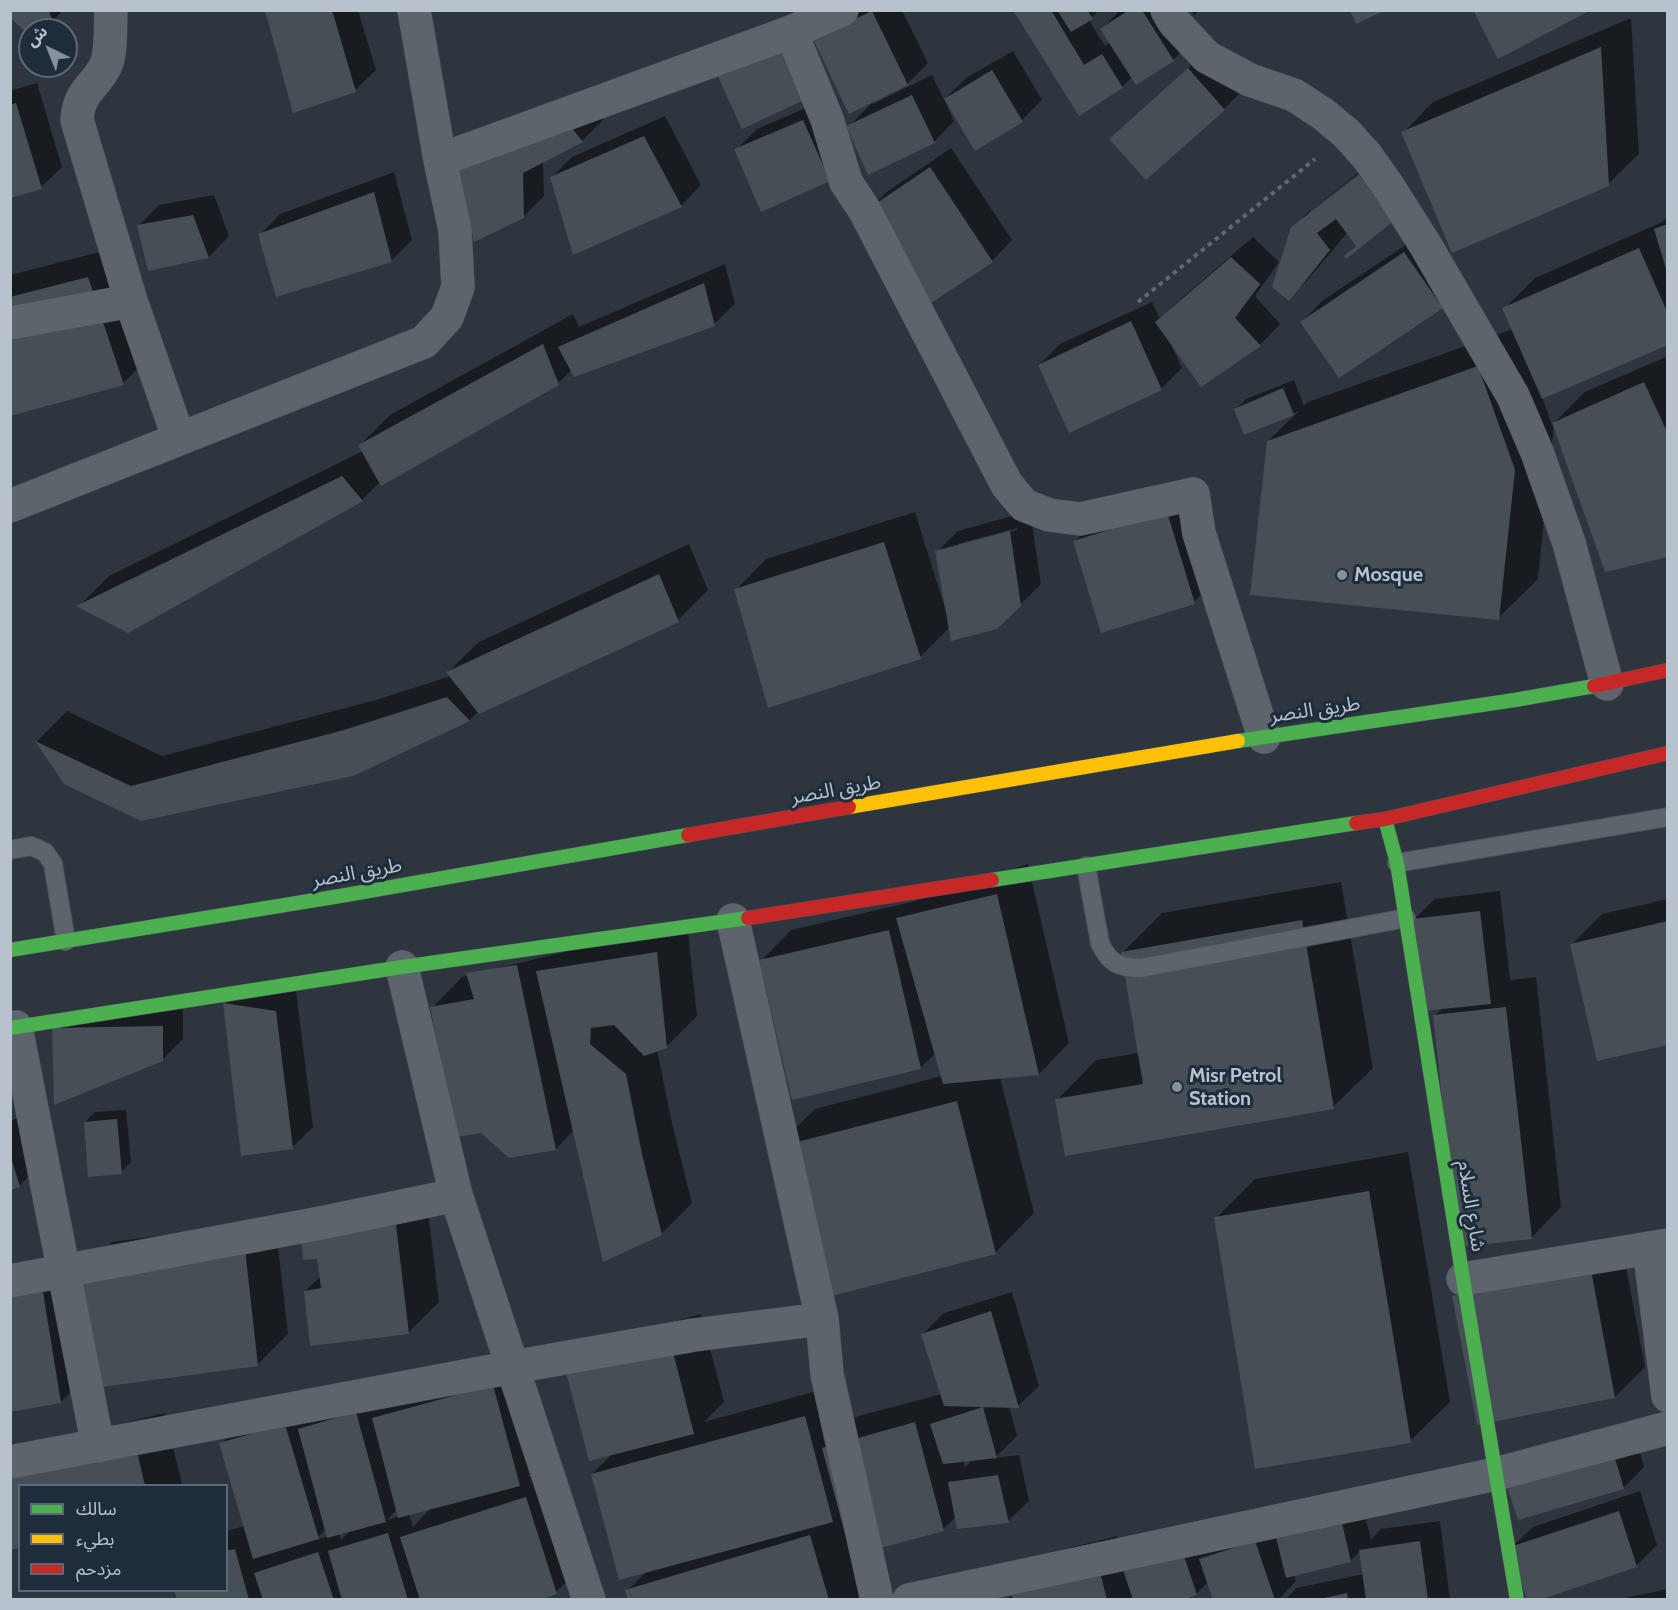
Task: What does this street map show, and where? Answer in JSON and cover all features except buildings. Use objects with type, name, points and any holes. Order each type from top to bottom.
[{"type":"main road","name":"طريق النصر","points":[[10,950],[357,893],[1264,737],[1515,700],[1607,684],[1668,670]]},
{"type":"main road","points":[[13,1028],[1385,819],[1668,753]]},
{"type":"main road","name":"شارع السلام","points":[[1385,819],[1397,863],[1462,1279],[1517,1599]]},
{"type":"street","points":[[111,10],[106,66],[79,103],[77,120],[131,302],[179,439]]},
{"type":"street","points":[[10,506],[424,342],[447,317],[458,287],[455,230],[440,160],[414,10]]},
{"type":"street","points":[[1167,10],[1174,22],[1208,57],[1250,80],[1294,95],[1346,133],[1366,155],[1420,236],[1513,396],[1537,452],[1569,543],[1607,684]]},
{"type":"street","points":[[440,160],[791,32],[840,11]]},
{"type":"street","points":[[791,32],[827,119],[846,182],[865,211],[1007,485],[1024,505],[1049,515],[1080,519],[1193,494],[1199,533],[1264,737]]},
{"type":"street","points":[[10,323],[131,302]]},
{"type":"street","points":[[733,920],[822,1319],[827,1374],[877,1599]]},
{"type":"street","points":[[402,968],[456,1194],[589,1599]]},
{"type":"street","points":[[13,1028],[98,1446]]},
{"type":"street","points":[[10,1281],[321,1223],[456,1194]]},
{"type":"street","points":[[1462,1279],[1658,1246],[1668,1396]]},
{"type":"street","points":[[10,1462],[694,1335],[822,1319]]},
{"type":"street","points":[[909,1599],[1496,1474],[1668,1428]]},
{"type":"lane","points":[[1397,863],[1668,817]]},
{"type":"lane","points":[[10,850],[31,846],[45,852],[53,864],[66,941]]},
{"type":"lane","points":[[1086,866],[1100,943],[1111,960],[1120,966],[1130,968],[1141,968],[1406,918]]},
{"type":"path","points":[[1138,302],[1346,133]]},
{"type":"traffic: fast","points":[[1238,741],[1594,686]]},
{"type":"traffic: fast","points":[[1385,819],[1397,863],[1517,1600]]},
{"type":"traffic: fast","points":[[992,880],[1356,823]]},
{"type":"traffic: fast","points":[[10,950],[346,895],[688,835]]},
{"type":"traffic: fast","points":[[10,1028],[402,967],[748,918]]},
{"type":"traffic: slow","points":[[849,807],[1238,741]]},
{"type":"traffic: jam","points":[[1594,686],[1668,670]]},
{"type":"traffic: jam","points":[[1356,823],[1385,819],[1668,753]]},
{"type":"traffic: jam","points":[[688,835],[849,807]]},
{"type":"traffic: jam","points":[[748,918],[992,880]]},
{"type":"place","name":"Mosque","points":[[1342,575]]},
{"type":"place","name":"Misr Petrol Station","points":[[1177,1087]]}]
